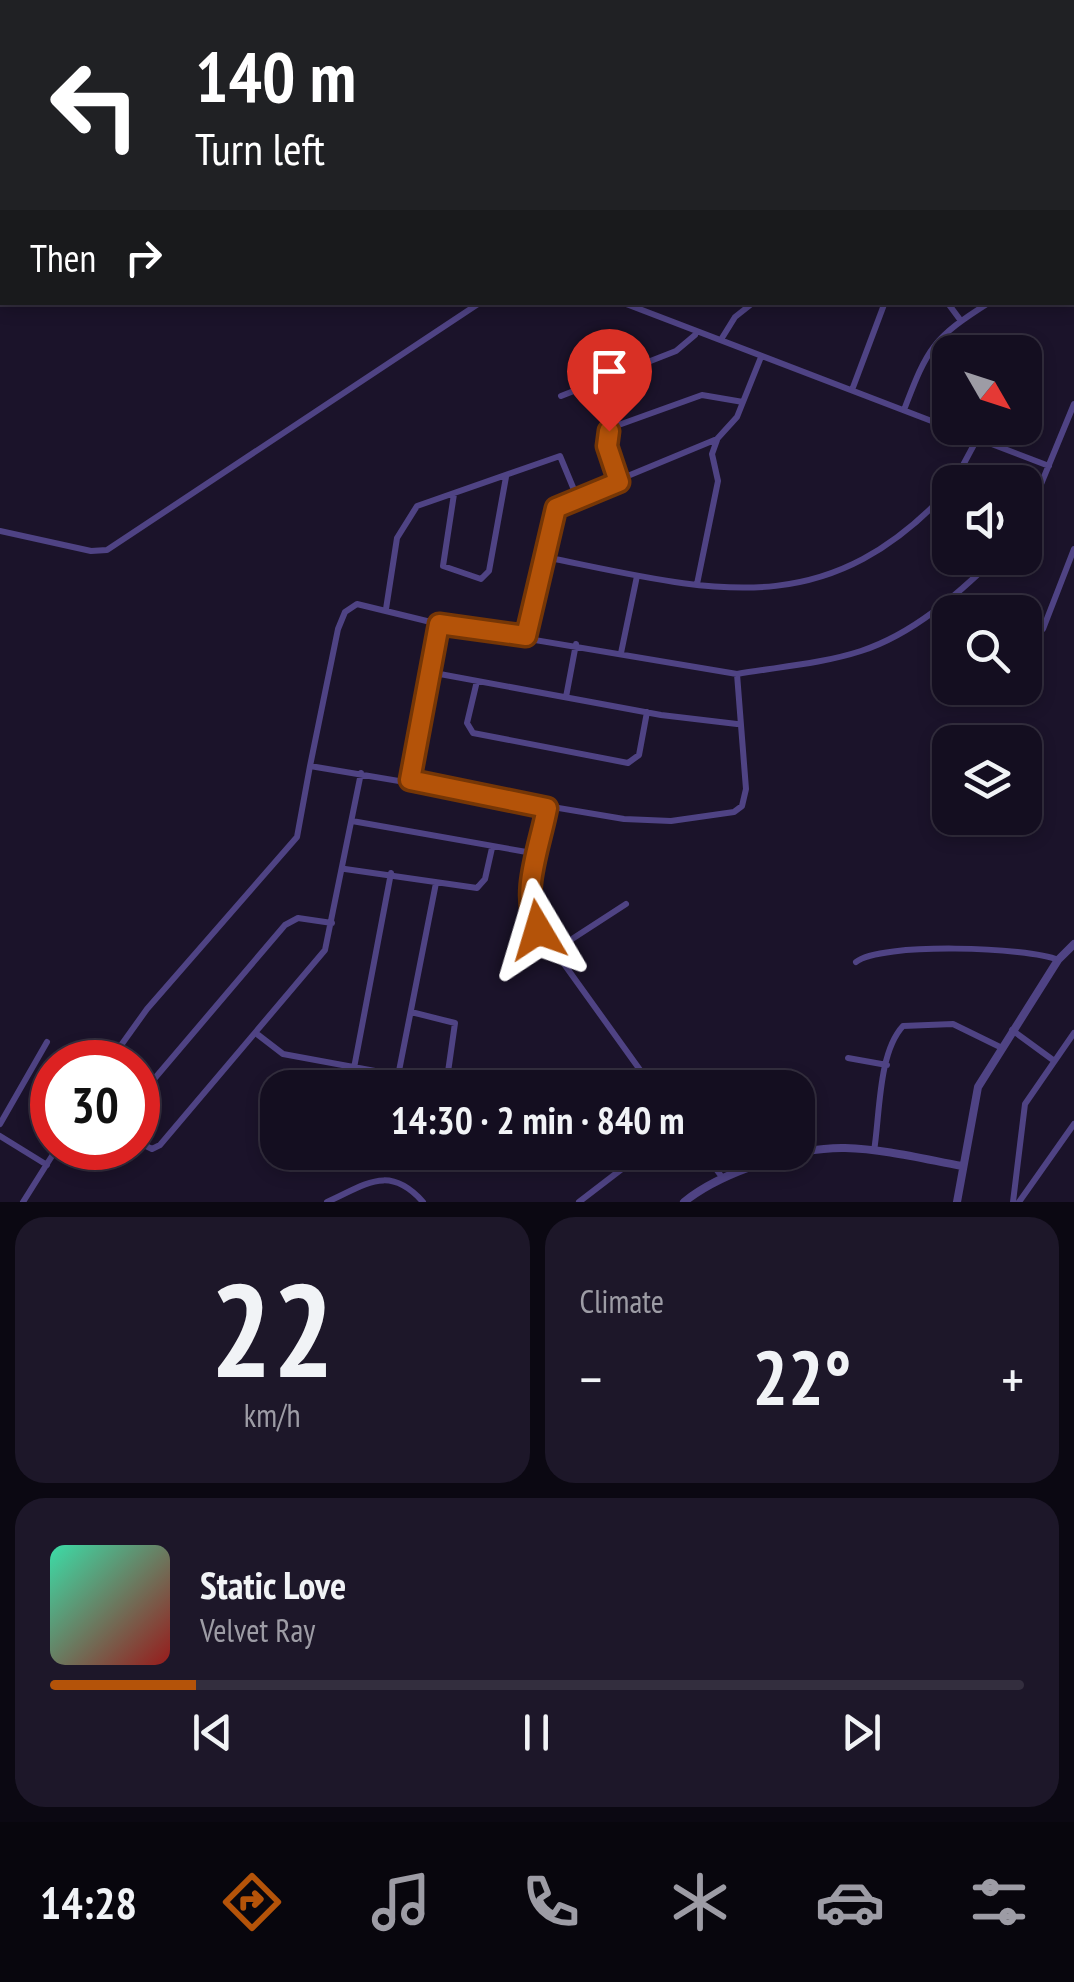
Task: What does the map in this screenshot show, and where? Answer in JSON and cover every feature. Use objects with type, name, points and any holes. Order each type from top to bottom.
[{"type":"street","points":[[0,531],[91,551],[107,550],[476,305]]},
{"type":"street","points":[[627,305],[695,335],[722,338],[932,421]]},
{"type":"street","points":[[722,338],[736,316],[750,305]]},
{"type":"street","points":[[852,390],[884,305]]},
{"type":"street","points":[[949,305],[961,321]]},
{"type":"street","points":[[904,410],[929,348],[985,305]]},
{"type":"street","points":[[561,396],[676,351],[695,335]]},
{"type":"street","points":[[526,636],[556,508],[717,439],[732,424],[760,356]]},
{"type":"street","points":[[619,482],[606,440],[613,426],[710,393],[742,402]]},
{"type":"street","points":[[1042,483],[1074,404]]},
{"type":"street","points":[[698,584],[716,491],[712,454],[717,439]]},
{"type":"street","points":[[993,445],[1049,466]]},
{"type":"street","points":[[386,610],[404,520],[424,500],[506,478],[560,456],[577,497]]},
{"type":"street","points":[[454,494],[443,566],[452,573],[481,579],[490,571],[506,478]]},
{"type":"street","points":[[546,557],[637,576],[749,590],[859,565],[881,552],[932,506]]},
{"type":"street","points":[[1043,630],[1074,549]]},
{"type":"street","points":[[125,1040],[147,1009],[297,838],[341,619],[357,604],[439,624],[576,644],[736,674],[860,652],[946,603],[977,575]]},
{"type":"street","points":[[621,653],[637,576]]},
{"type":"street","points":[[410,780],[439,624]]},
{"type":"street","points":[[566,697],[576,644]]},
{"type":"street","points":[[429,672],[648,712],[738,724]]},
{"type":"street","points":[[310,766],[410,780],[547,808],[650,820],[734,812],[746,798],[736,674]]},
{"type":"street","points":[[477,682],[468,723],[472,733],[628,763],[639,755],[648,712]]},
{"type":"street","points":[[160,1146],[324,950],[361,773]]},
{"type":"street","points":[[547,808],[530,907],[552,952],[639,1070]]},
{"type":"street","points":[[352,820],[538,854]]},
{"type":"street","points":[[344,868],[471,889],[481,886],[492,848]]},
{"type":"street","points":[[354,1068],[391,874]]},
{"type":"street","points":[[399,1070],[436,883]]},
{"type":"street","points":[[552,952],[626,904]]},
{"type":"street","points":[[160,1072],[285,925],[298,918],[332,923]]},
{"type":"street","points":[[957,1202],[978,1087],[1058,960],[1074,944]]},
{"type":"street","points":[[856,962],[874,953],[988,951],[1034,951],[1058,960]]},
{"type":"street","points":[[411,1012],[455,1024],[448,1070]]},
{"type":"street","points":[[874,1151],[896,1036],[912,1023],[963,1026],[1000,1047]]},
{"type":"street","points":[[1012,1030],[1053,1060]]},
{"type":"street","points":[[1016,1202],[1022,1112],[1074,1033]]},
{"type":"street","points":[[257,1034],[283,1054],[365,1070]]},
{"type":"street","points":[[848,1058],[888,1065]]},
{"type":"street","points":[[0,1124],[30,1072]]},
{"type":"street","points":[[1016,1202],[1074,1124]]},
{"type":"street","points":[[0,1136],[30,1154]]},
{"type":"street","points":[[684,1202],[722,1177],[830,1149],[874,1151],[962,1166]]},
{"type":"street","points":[[23,1202],[43,1170]]},
{"type":"street","points":[[579,1202],[621,1170]]},
{"type":"street","points":[[716,1170],[722,1177]]},
{"type":"street","points":[[327,1202],[390,1179],[409,1186],[424,1202]]},
{"type":"route","points":[[538,930],[532,918],[530,892],[547,808],[410,780],[439,624],[526,636],[556,508],[619,482],[607,446],[609,431]]}]
